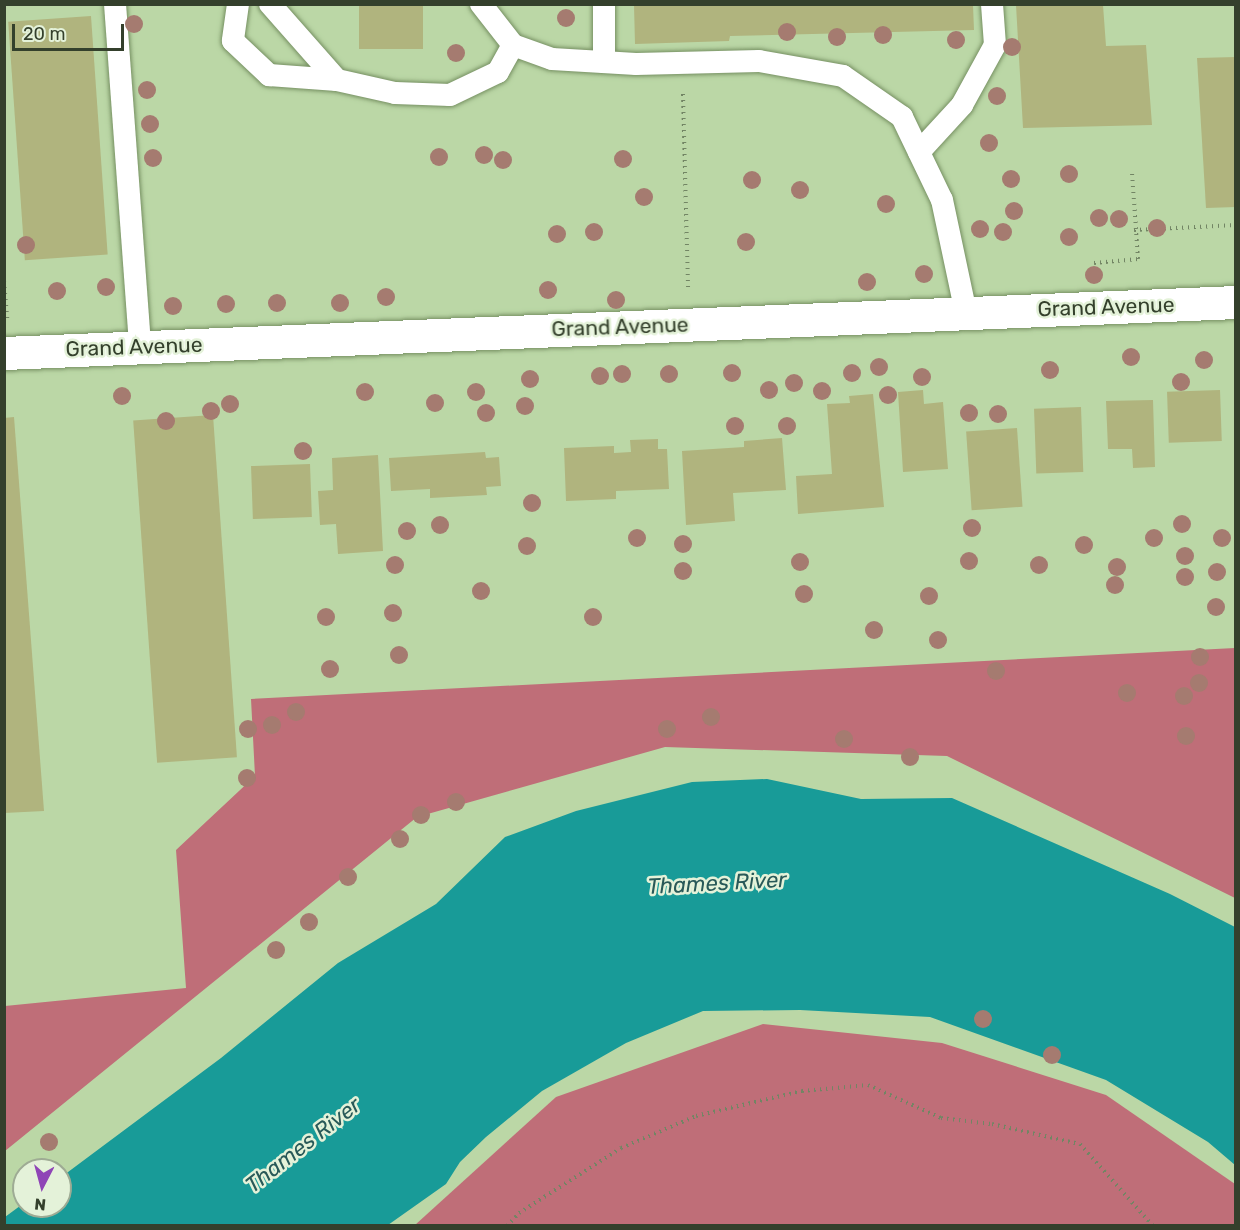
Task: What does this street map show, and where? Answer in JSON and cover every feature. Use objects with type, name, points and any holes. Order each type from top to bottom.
[{"type":"street","name":"Grand Avenue","points":[[4,352],[1236,302]]},
{"type":"lane","points":[[115,4],[140,347]]},
{"type":"lane","points":[[238,4],[232,41],[269,75],[337,80],[395,93],[450,95],[498,72],[513,45]]},
{"type":"lane","points":[[270,4],[337,80]]},
{"type":"lane","points":[[481,4],[513,45],[552,59],[683,63],[759,61],[843,76],[902,117],[942,200],[966,313]]},
{"type":"lane","points":[[604,4],[604,62]]},
{"type":"lane","points":[[919,152],[962,105],[995,45],[992,4]]},
{"type":"path","points":[[683,63],[688,324]]},
{"type":"path","points":[[1097,307],[1094,263],[1138,259],[1134,230],[1132,173]]},
{"type":"path","points":[[1134,230],[1236,225]]},
{"type":"path","points":[[507,1226],[519,1213],[621,1148],[696,1116],[802,1091],[868,1085],[941,1118],[992,1124],[1080,1144],[1153,1226]]},
{"type":"shaded area","points":[[1235,648],[1235,898],[947,756],[665,747],[417,817],[5,1151],[5,1006],[186,988],[176,850],[255,776],[251,699]]},
{"type":"shaded area","points":[[763,1024],[942,1043],[1106,1095],[1235,1184],[1235,1225],[415,1225],[556,1097]]},
{"type":"water","name":"Thames River","points":[[767,779],[861,799],[952,798],[1170,894],[1235,927],[1235,1165],[1208,1142],[1106,1080],[930,1017],[800,1010],[703,1011],[626,1043],[542,1091],[486,1137],[460,1162],[446,1184],[388,1225],[5,1225],[5,1217],[12,1212],[12,1218],[72,1218],[72,1169],[221,1058],[338,963],[436,904],[505,837],[576,811],[692,782]]},
{"type":"building","points":[[359,4],[423,4],[423,49],[359,49]]},
{"type":"building","points":[[634,5],[973,5],[974,30],[730,36],[729,41],[635,44]]},
{"type":"building","points":[[1016,5],[1103,5],[1106,46],[1146,45],[1152,125],[1023,128]]},
{"type":"building","points":[[91,16],[108,254],[25,260],[8,22]]},
{"type":"building","points":[[1236,57],[1236,207],[1206,208],[1197,58]]},
{"type":"building","points":[[923,390],[924,404],[943,402],[948,469],[903,472],[898,392]]},
{"type":"building","points":[[1220,390],[1222,441],[1169,443],[1167,392]]},
{"type":"building","points":[[873,394],[884,507],[798,514],[796,476],[832,474],[827,404],[850,403],[849,396]]},
{"type":"building","points":[[1153,400],[1155,467],[1133,468],[1132,449],[1108,449],[1106,401]]},
{"type":"building","points":[[1081,407],[1083,472],[1036,474],[1034,409]]},
{"type":"building","points":[[213,415],[237,757],[157,763],[133,421]]},
{"type":"building","points":[[14,417],[44,811],[4,813],[4,418]]},
{"type":"building","points":[[1017,428],[1023,507],[972,510],[966,432]]},
{"type":"building","points":[[782,438],[786,490],[733,493],[735,521],[686,525],[682,451],[744,447],[744,441]]},
{"type":"building","points":[[658,439],[658,449],[667,449],[669,489],[616,491],[616,499],[566,501],[564,448],[614,446],[614,453],[631,452],[630,440]]},
{"type":"building","points":[[485,452],[486,458],[499,457],[501,486],[486,487],[487,495],[430,498],[430,489],[391,491],[389,458]]},
{"type":"building","points":[[378,455],[383,551],[338,554],[336,524],[320,525],[318,491],[333,490],[332,458]]},
{"type":"building","points":[[310,464],[312,517],[253,519],[251,466]]}]
